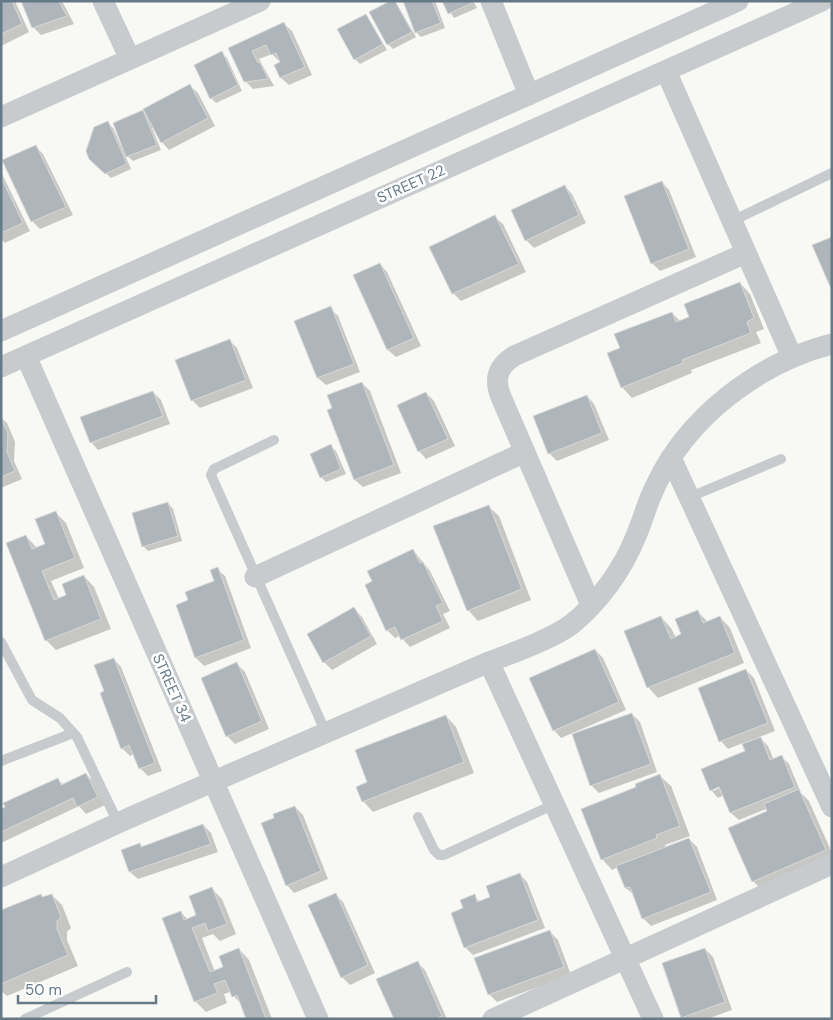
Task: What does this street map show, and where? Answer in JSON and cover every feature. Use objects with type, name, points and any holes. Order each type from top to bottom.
[{"type":"street","points":[[103,1],[130,59]]},
{"type":"street","points":[[1,117],[260,1]]},
{"type":"street","points":[[491,1],[529,95]]},
{"type":"street","points":[[1,331],[529,95],[711,7],[738,1]]},
{"type":"street","name":"STREET 22","points":[[1,367],[822,1]]},
{"type":"street","points":[[666,71],[792,357]]},
{"type":"street","points":[[591,605],[497,385],[498,372],[504,362],[514,356],[746,253]]},
{"type":"street","points":[[1,877],[118,823],[571,625],[591,605],[625,560],[656,485],[671,458],[695,427],[716,406],[759,375],[792,357],[832,344]]},
{"type":"street","name":"STREET 34","points":[[26,356],[318,1019]]},
{"type":"street","points":[[255,577],[525,452]]},
{"type":"street","points":[[671,458],[832,807]]},
{"type":"street","points":[[490,662],[653,1019]]},
{"type":"street","points":[[493,1019],[626,960],[832,864]]},
{"type":"lane","points":[[732,221],[832,173]]},
{"type":"lane","points":[[274,440],[214,470],[211,475],[326,733]]},
{"type":"lane","points":[[690,498],[781,459]]},
{"type":"lane","points":[[1,642],[32,700],[60,718],[73,733],[118,823]]},
{"type":"lane","points":[[1,761],[73,733]]},
{"type":"lane","points":[[418,817],[434,850],[439,855],[444,855],[555,804]]},
{"type":"lane","points":[[26,1019],[127,972]]},
{"type":"building","points":[[1,1],[12,1],[22,24],[1,34]]},
{"type":"building","points":[[21,1],[59,1],[67,16],[32,28]]},
{"type":"building","points":[[390,1],[395,1],[412,32],[387,45],[369,12]]},
{"type":"building","points":[[403,1],[432,1],[441,23],[415,33]]},
{"type":"building","points":[[442,1],[472,1],[472,3],[448,14]]},
{"type":"building","points":[[366,14],[383,44],[354,60],[337,29]]},
{"type":"building","points":[[284,22],[305,67],[280,78],[274,65],[280,62],[276,53],[271,55],[266,45],[252,51],[268,79],[244,82],[228,48]]},
{"type":"building","points":[[222,51],[238,85],[210,99],[194,65]]},
{"type":"building","points":[[190,84],[208,118],[161,143],[143,109]]},
{"type":"building","points":[[143,110],[157,145],[126,157],[113,123]]},
{"type":"building","points":[[108,121],[127,164],[105,174],[89,159],[86,151],[94,127]]},
{"type":"building","points":[[36,145],[66,207],[31,222],[2,160]]},
{"type":"building","points":[[1,177],[23,223],[1,233]]},
{"type":"building","points":[[662,181],[689,249],[651,264],[624,196]]},
{"type":"building","points":[[565,185],[579,215],[525,241],[511,210]]},
{"type":"building","points":[[495,215],[519,264],[452,294],[429,247]]},
{"type":"building","points":[[832,237],[832,291],[812,245]]},
{"type":"building","points":[[380,263],[414,338],[387,350],[353,275]]},
{"type":"building","points":[[740,282],[754,318],[747,322],[751,333],[682,360],[683,363],[621,388],[607,353],[620,348],[614,334],[672,312],[676,322],[689,317],[684,304]]},
{"type":"building","points":[[331,306],[354,364],[317,378],[294,321]]},
{"type":"building","points":[[230,339],[246,380],[191,401],[175,360]]},
{"type":"building","points":[[362,382],[394,465],[354,480],[327,410],[332,408],[327,395]]},
{"type":"building","points":[[153,391],[163,416],[90,443],[80,417]]},
{"type":"building","points":[[426,392],[448,439],[418,452],[397,405]]},
{"type":"building","points":[[587,395],[602,433],[548,454],[533,416]]},
{"type":"building","points":[[1,419],[8,433],[7,452],[15,471],[1,477]]},
{"type":"building","points":[[331,444],[341,469],[320,478],[310,454]]},
{"type":"building","points":[[168,502],[178,536],[142,547],[132,513]]},
{"type":"building","points":[[489,505],[522,589],[467,611],[433,526]]},
{"type":"building","points":[[56,511],[75,558],[42,571],[54,600],[66,595],[62,584],[84,575],[101,619],[45,641],[6,543],[26,535],[32,549],[45,544],[35,519]]},
{"type":"building","points":[[413,549],[420,563],[423,562],[443,603],[436,606],[443,621],[401,640],[395,627],[386,631],[365,585],[372,581],[367,571]]},
{"type":"building","points":[[218,567],[244,640],[195,658],[176,605],[188,600],[185,592],[214,581],[210,570]]},
{"type":"building","points":[[354,607],[371,636],[323,663],[307,634]]},
{"type":"building","points":[[698,610],[703,623],[720,616],[735,653],[647,688],[624,631],[661,616],[671,639],[681,634],[675,619]]},
{"type":"building","points":[[595,649],[619,702],[553,731],[529,678]]},
{"type":"building","points":[[114,658],[155,763],[139,769],[129,745],[121,749],[100,693],[104,691],[94,665]]},
{"type":"building","points":[[237,662],[262,721],[226,737],[201,678]]},
{"type":"building","points":[[746,669],[768,723],[719,742],[698,688]]},
{"type":"building","points":[[632,713],[651,764],[590,786],[572,734]]},
{"type":"building","points":[[446,715],[464,762],[362,802],[356,787],[367,782],[355,750]]},
{"type":"building","points":[[761,737],[770,760],[782,755],[795,787],[730,813],[719,787],[710,791],[701,769],[745,751],[742,744]]},
{"type":"building","points":[[86,773],[98,797],[77,807],[73,798],[1,832],[1,809],[5,807],[3,803],[58,778],[61,785]]},
{"type":"building","points":[[660,774],[680,826],[656,835],[657,838],[601,860],[581,809],[636,787],[635,784]]},
{"type":"building","points":[[799,789],[826,850],[752,882],[728,828],[767,811],[764,804]]},
{"type":"building","points":[[295,806],[321,871],[286,886],[261,823],[274,818],[273,814]]},
{"type":"building","points":[[203,824],[211,844],[129,872],[121,850],[140,843],[141,847]]},
{"type":"building","points":[[689,838],[711,892],[642,919],[630,887],[625,888],[616,866]]},
{"type":"building","points":[[520,873],[538,920],[464,948],[451,913],[463,908],[460,900],[475,894],[477,902],[490,897],[486,886]]},
{"type":"building","points":[[212,887],[227,924],[208,931],[205,923],[192,928],[210,972],[223,967],[219,956],[239,948],[266,1019],[246,1019],[237,995],[232,997],[225,980],[214,984],[218,993],[194,1002],[162,918],[181,911],[184,920],[196,915],[189,896]]},
{"type":"building","points":[[336,893],[368,965],[341,978],[308,905]]},
{"type":"building","points":[[41,894],[42,897],[52,894],[61,917],[57,921],[57,929],[68,955],[1,984],[1,910]]},
{"type":"building","points":[[550,930],[564,967],[488,995],[474,958]]},
{"type":"building","points":[[705,948],[725,1002],[681,1018],[662,963]]},
{"type":"building","points":[[418,961],[442,1016],[436,1019],[394,1019],[376,979]]}]
